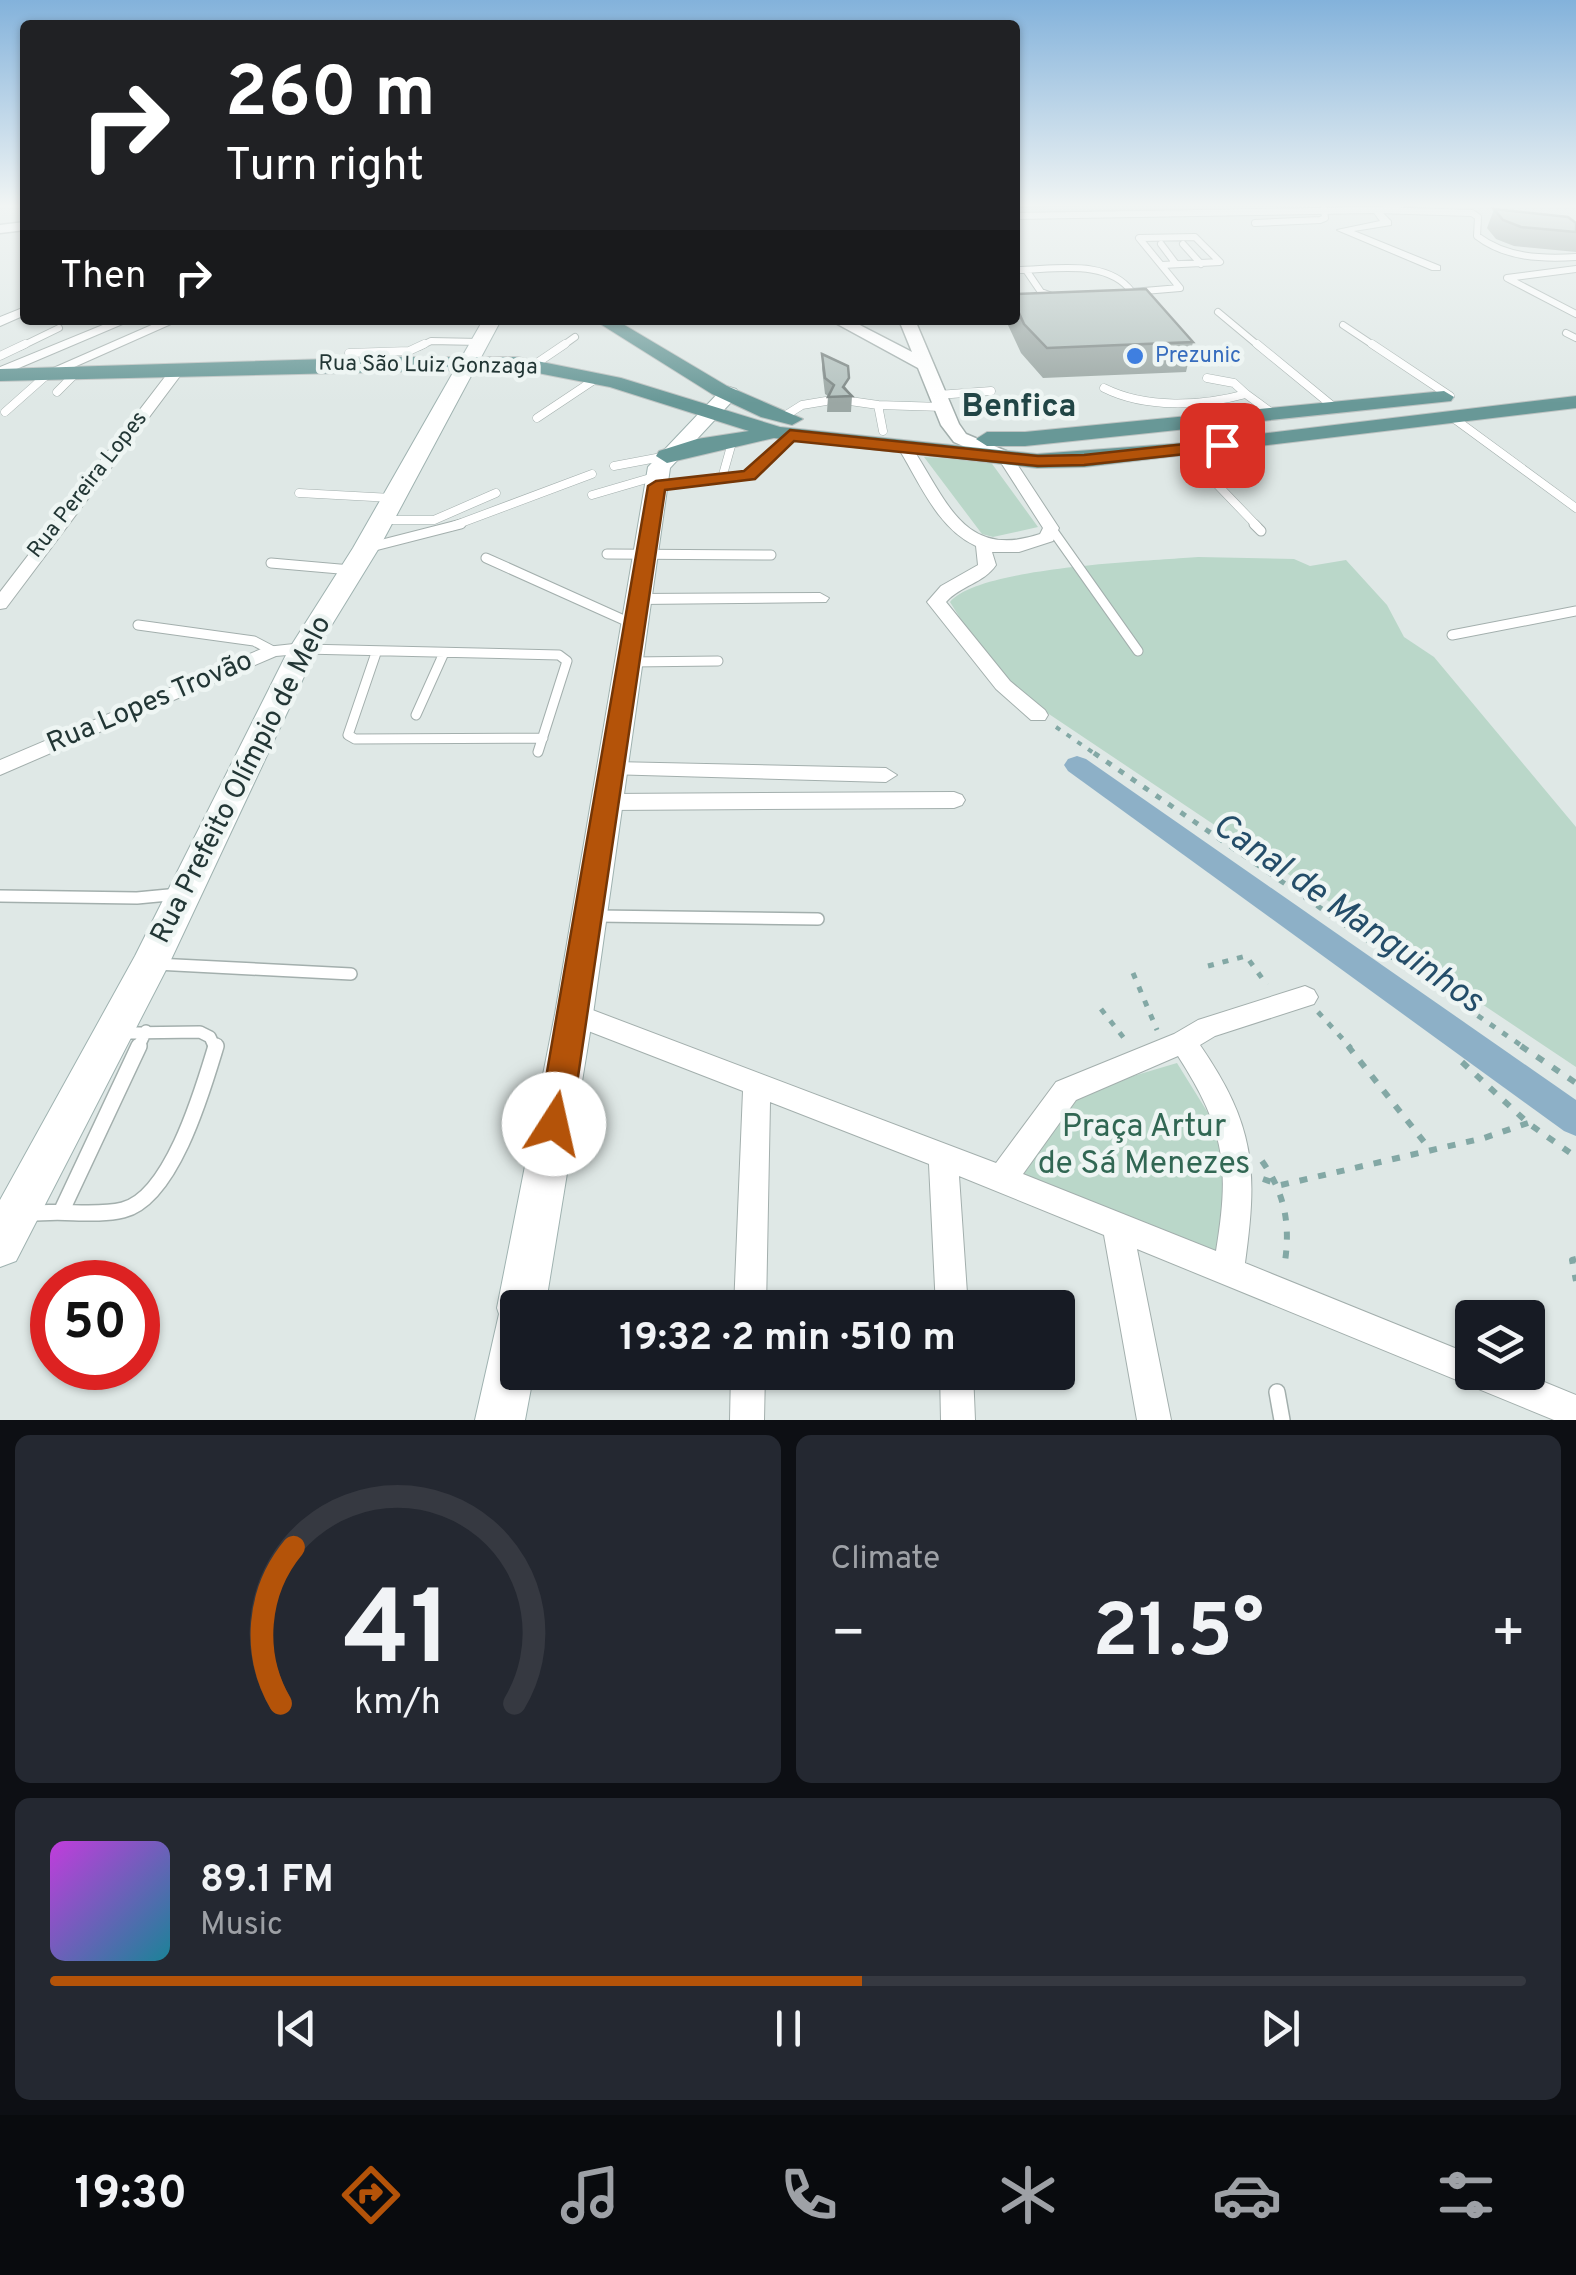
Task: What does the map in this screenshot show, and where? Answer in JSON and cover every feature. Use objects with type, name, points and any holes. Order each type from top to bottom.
[{"type":"main road","name":"Rua Prefeito Olímpio de Melo","points":[[5,1227],[78,1100],[185,893],[288,650],[373,534],[489,325]]},
{"type":"main road","points":[[611,325],[784,428]]},
{"type":"main road","name":"Rua São Luiz Gonzaga","points":[[0,374],[53,382],[77,372],[473,352],[597,378],[714,413],[784,428],[906,448],[1006,458],[1084,460],[1184,450],[1451,407]]},
{"type":"main road","points":[[1451,407],[1576,383]]},
{"type":"main road","points":[[524,1290],[574,1014],[661,472],[729,393]]},
{"type":"main road","points":[[661,472],[732,439],[784,428],[1025,439],[1335,408],[1576,402]]},
{"type":"main road","points":[[500,1420],[506,1390]]},
{"type":"street","points":[[0,374],[114,325]]},
{"type":"street","points":[[53,382],[164,325]]},
{"type":"street","points":[[848,325],[927,366]]},
{"type":"street","points":[[906,448],[965,536],[982,548],[998,550],[1047,538],[1051,528],[1006,458],[960,438],[909,325]]},
{"type":"street","name":"Rua Pereira Lopes","points":[[0,604],[178,368]]},
{"type":"street","points":[[982,548],[988,564],[984,570],[947,590],[936,602],[1003,685],[1038,715]]},
{"type":"street","points":[[638,612],[820,598]]},
{"type":"street","name":"Rua Lopes Trovão","points":[[0,768],[288,650]]},
{"type":"street","points":[[614,769],[886,775]]},
{"type":"street","points":[[609,802],[954,800]]},
{"type":"street","points":[[1002,1179],[1066,1091],[1207,1028],[1293,1001]]},
{"type":"street","points":[[574,1014],[1002,1179],[1455,1364]]},
{"type":"street","points":[[1163,1050],[1216,1088],[1231,1122],[1240,1197],[1228,1272]]},
{"type":"street","points":[[751,1290],[757,1084]]},
{"type":"street","points":[[943,1156],[951,1290]]},
{"type":"street","points":[[1118,1228],[1154,1420]]},
{"type":"street","points":[[747,1420],[748,1390]]},
{"type":"street","points":[[957,1390],[958,1420]]},
{"type":"street","points":[[1520,1390],[1576,1412]]},
{"type":"lane","points":[[1026,270],[1047,296]]},
{"type":"lane","points":[[1105,270],[1121,276],[1132,292]]},
{"type":"lane","points":[[1115,293],[1180,288],[1166,270]]},
{"type":"lane","points":[[1566,270],[1507,278],[1576,314]]},
{"type":"lane","points":[[1031,297],[1064,296]]},
{"type":"lane","points":[[1554,304],[1576,301]]},
{"type":"lane","points":[[1218,312],[1335,408]]},
{"type":"lane","points":[[1343,325],[1576,508]]},
{"type":"lane","points":[[2,354],[59,328]]},
{"type":"lane","points":[[1566,333],[1576,338]]},
{"type":"lane","points":[[534,365],[576,337]]},
{"type":"lane","points":[[349,353],[408,357]]},
{"type":"lane","points":[[537,418],[597,378]]},
{"type":"lane","points":[[1207,378],[1234,383],[1272,414]]},
{"type":"lane","points":[[5,412],[53,382]]},
{"type":"lane","points":[[1104,388],[1116,397],[1159,402],[1246,394]]},
{"type":"lane","points":[[850,400],[878,405],[941,401],[991,392]]},
{"type":"lane","points":[[614,466],[722,478],[749,475],[802,405],[826,401]]},
{"type":"lane","points":[[878,405],[882,431]]},
{"type":"lane","points":[[722,478],[732,439]]},
{"type":"lane","points":[[1184,450],[1260,531]]},
{"type":"lane","points":[[592,495],[661,472]]},
{"type":"lane","points":[[299,493],[373,534],[428,538],[592,474]]},
{"type":"lane","points":[[271,564],[434,520],[496,493]]},
{"type":"lane","points":[[1051,528],[1138,652]]},
{"type":"lane","points":[[607,554],[771,555]]},
{"type":"lane","points":[[486,558],[638,612]]},
{"type":"lane","points":[[1452,635],[1576,611]]},
{"type":"lane","points":[[138,625],[254,641],[288,650],[548,652],[567,660],[538,752]]},
{"type":"lane","points":[[376,653],[348,735],[355,739],[542,738]]},
{"type":"lane","points":[[416,715],[443,654]]},
{"type":"lane","points":[[630,662],[718,661]]},
{"type":"lane","points":[[0,896],[137,898],[185,893]]},
{"type":"lane","points":[[590,916],[818,919]]},
{"type":"lane","points":[[150,964],[351,974]]},
{"type":"lane","points":[[62,1210],[146,1032]]},
{"type":"lane","points":[[5,1227],[62,1210],[126,1210],[143,1203],[165,1177],[216,1046],[200,1032],[113,1034]]},
{"type":"lane","points":[[78,1100],[113,1101]]},
{"type":"lane","points":[[1276,1392],[1282,1420]]},
{"type":"path","points":[[1038,715],[1576,1083]]},
{"type":"path","points":[[1208,966],[1246,956],[1364,1063],[1429,1148]]},
{"type":"path","points":[[1133,973],[1163,1050]]},
{"type":"path","points":[[1101,1009],[1163,1050]]},
{"type":"path","points":[[1462,1062],[1528,1123],[1576,1157]]},
{"type":"path","points":[[1231,1122],[1282,1185],[1289,1241],[1278,1292]]},
{"type":"path","points":[[1240,1172],[1282,1185],[1484,1138],[1528,1123]]},
{"type":"path","points":[[1576,1259],[1572,1260],[1576,1281]]},
{"type":"green space","points":[[924,457],[990,461],[1038,527],[993,537],[982,534]]},
{"type":"green space","points":[[1198,557],[1294,559],[1310,566],[1346,560],[1387,605],[1404,637],[1434,657],[1576,827],[1576,1067],[1022,696],[993,671],[950,602],[967,590],[1028,573]]},
{"type":"green space","name":"Praça Artur de Sá Menezes","points":[[1177,1063],[1218,1129],[1228,1187],[1222,1254],[1016,1171],[1069,1095]]},
{"type":"building","points":[[1146,289],[1193,342],[1047,348],[1024,324],[1020,294]]},
{"type":"building","points":[[822,354],[848,366],[849,378],[843,387],[852,396],[828,397],[834,385],[825,378]]},
{"type":"waterway","name":"Canal de Manguinhos","points":[[1077,765],[1576,1120]]},
{"type":"place","name":"Prezunic","points":[[1135,356]]},
{"type":"district","name":"Benfica","points":[[1019,408]]},
{"type":"route","points":[[554,1124],[609,802],[656,486],[749,475],[790,435],[1038,461],[1222,445]]}]
